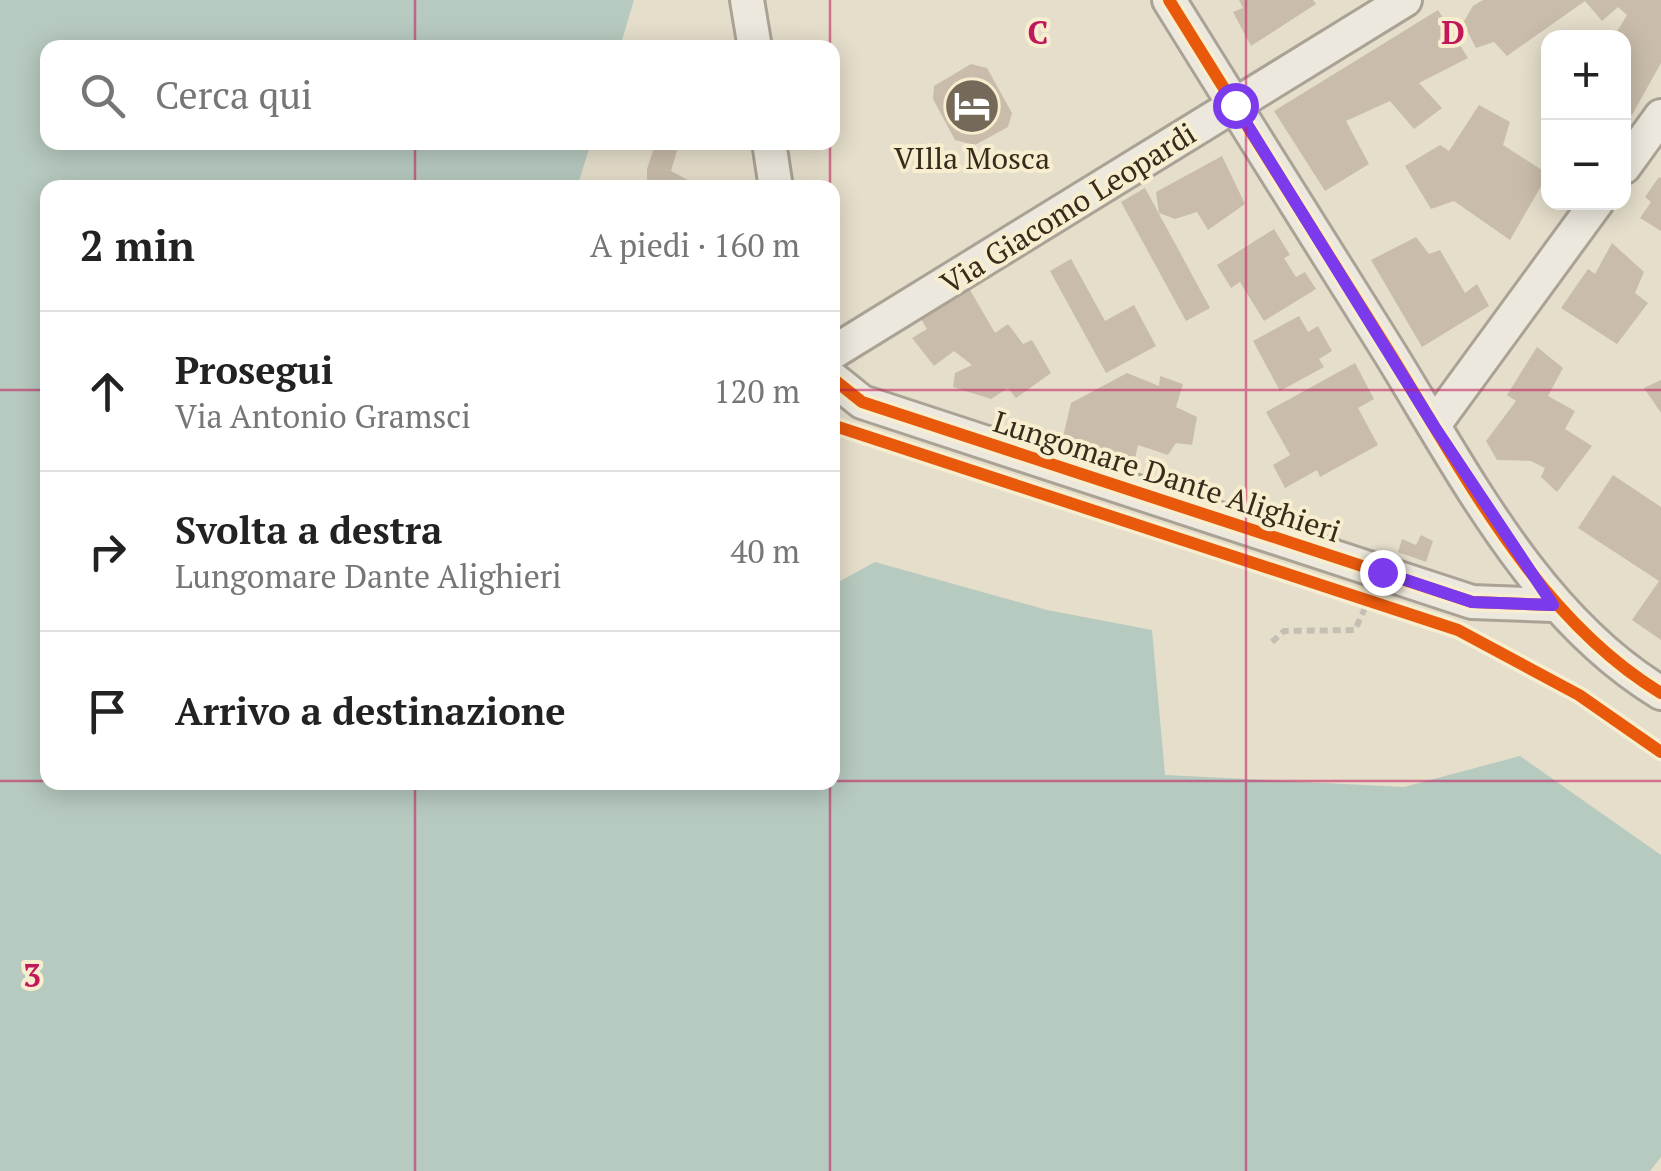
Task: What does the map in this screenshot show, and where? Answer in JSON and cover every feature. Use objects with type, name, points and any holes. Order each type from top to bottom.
[{"type":"street","points":[[747,0],[754,40]]},
{"type":"street","points":[[1169,0],[1434,426],[1553,605],[1622,669],[1661,693]]},
{"type":"street","name":"Via Giacomo Leopardi","points":[[840,348],[1405,0]]},
{"type":"street","points":[[1631,157],[1661,116]]},
{"type":"street","points":[[770,150],[775,180]]},
{"type":"street","points":[[1434,426],[1592,210]]},
{"type":"street","name":"Lungomare Dante Alighieri","points":[[840,384],[862,402],[1472,602],[1553,605]]},
{"type":"path","points":[[1352,594],[1387,606]]},
{"type":"path","points":[[1272,642],[1284,630],[1356,630]]},
{"type":"shaded area","points":[[0,0],[634,0],[622,40],[40,40],[40,150],[589,150],[579,180],[40,180],[40,790],[840,790],[840,581],[875,562],[1047,610],[1152,630],[1165,775],[1404,787],[1520,756],[1661,855],[1661,1157],[1650,1171],[0,1171]]},
{"type":"building","points":[[1239,0],[1313,0],[1316,4],[1251,46],[1233,12],[1243,8]]},
{"type":"building","points":[[1483,0],[1661,0],[1661,63],[1632,115],[1631,30],[1618,30],[1627,15],[1618,7],[1602,21],[1585,1],[1507,56],[1494,42],[1476,48],[1463,23],[1473,6]]},
{"type":"building","points":[[1438,10],[1468,58],[1419,83],[1442,108],[1414,129],[1390,101],[1346,121],[1369,164],[1325,191],[1274,111]]},
{"type":"building","name":"VIlla Mosca","points":[[971,64],[987,68],[1012,113],[1008,127],[975,145],[955,140],[933,99],[934,86]]},
{"type":"building","points":[[1479,105],[1510,122],[1503,145],[1541,169],[1541,186],[1510,240],[1454,201],[1431,209],[1405,166],[1440,145],[1449,151]]},
{"type":"building","points":[[653,150],[677,150],[671,171],[688,180],[647,180]]},
{"type":"building","points":[[1222,156],[1245,204],[1208,230],[1197,212],[1175,219],[1159,213],[1156,192]]},
{"type":"building","points":[[1659,177],[1661,231],[1640,218],[1651,202],[1645,197]]},
{"type":"building","points":[[1145,188],[1210,308],[1186,321],[1121,202]]},
{"type":"building","points":[[1274,229],[1290,255],[1284,258],[1296,277],[1305,272],[1316,289],[1264,321],[1240,282],[1231,288],[1217,265]]},
{"type":"building","points":[[1416,237],[1429,254],[1440,250],[1465,293],[1477,284],[1489,306],[1422,347],[1371,260]]},
{"type":"building","points":[[1612,243],[1644,272],[1635,293],[1648,303],[1617,344],[1561,308],[1588,269],[1595,274]]},
{"type":"building","points":[[1071,259],[1105,321],[1134,305],[1156,346],[1106,373],[1050,271]]},
{"type":"building","points":[[970,290],[995,333],[1008,324],[1023,344],[1032,340],[1051,373],[1016,398],[1008,388],[991,399],[953,387],[955,373],[972,365],[954,351],[934,366],[912,338],[927,329],[921,319]]},
{"type":"building","points":[[1299,316],[1308,332],[1318,326],[1332,351],[1319,359],[1324,367],[1280,391],[1253,341]]},
{"type":"building","points":[[1537,347],[1563,368],[1548,396],[1575,411],[1565,429],[1592,446],[1557,492],[1541,477],[1545,468],[1531,461],[1497,460],[1486,441],[1516,401],[1507,395]]},
{"type":"building","points":[[1355,363],[1374,399],[1358,408],[1378,445],[1320,477],[1317,470],[1285,488],[1273,465],[1290,455],[1266,412]]},
{"type":"building","points":[[1127,373],[1159,386],[1160,376],[1183,384],[1176,407],[1197,417],[1192,445],[1176,443],[1168,455],[1138,445],[1134,463],[1062,441],[1071,403]]},
{"type":"building","points":[[1661,380],[1661,413],[1644,388]]},
{"type":"building","points":[[1613,475],[1661,507],[1661,640],[1632,620],[1659,581],[1578,528]]},
{"type":"building","points":[[1421,535],[1433,541],[1426,562],[1398,552],[1402,539],[1416,545]]},
{"type":"cycle path","points":[[1169,0],[1505,537],[1576,624],[1616,661],[1661,693]]},
{"type":"cycle path","points":[[840,384],[862,402],[1472,602],[1553,605]]},
{"type":"cycle path","points":[[840,428],[1458,630],[1579,695],[1661,752]]},
{"type":"place","name":"VIlla Mosca","points":[[972,106]]},
{"type":"route","points":[[1235,105],[1434,426],[1553,605],[1472,602],[1382,572]]}]
